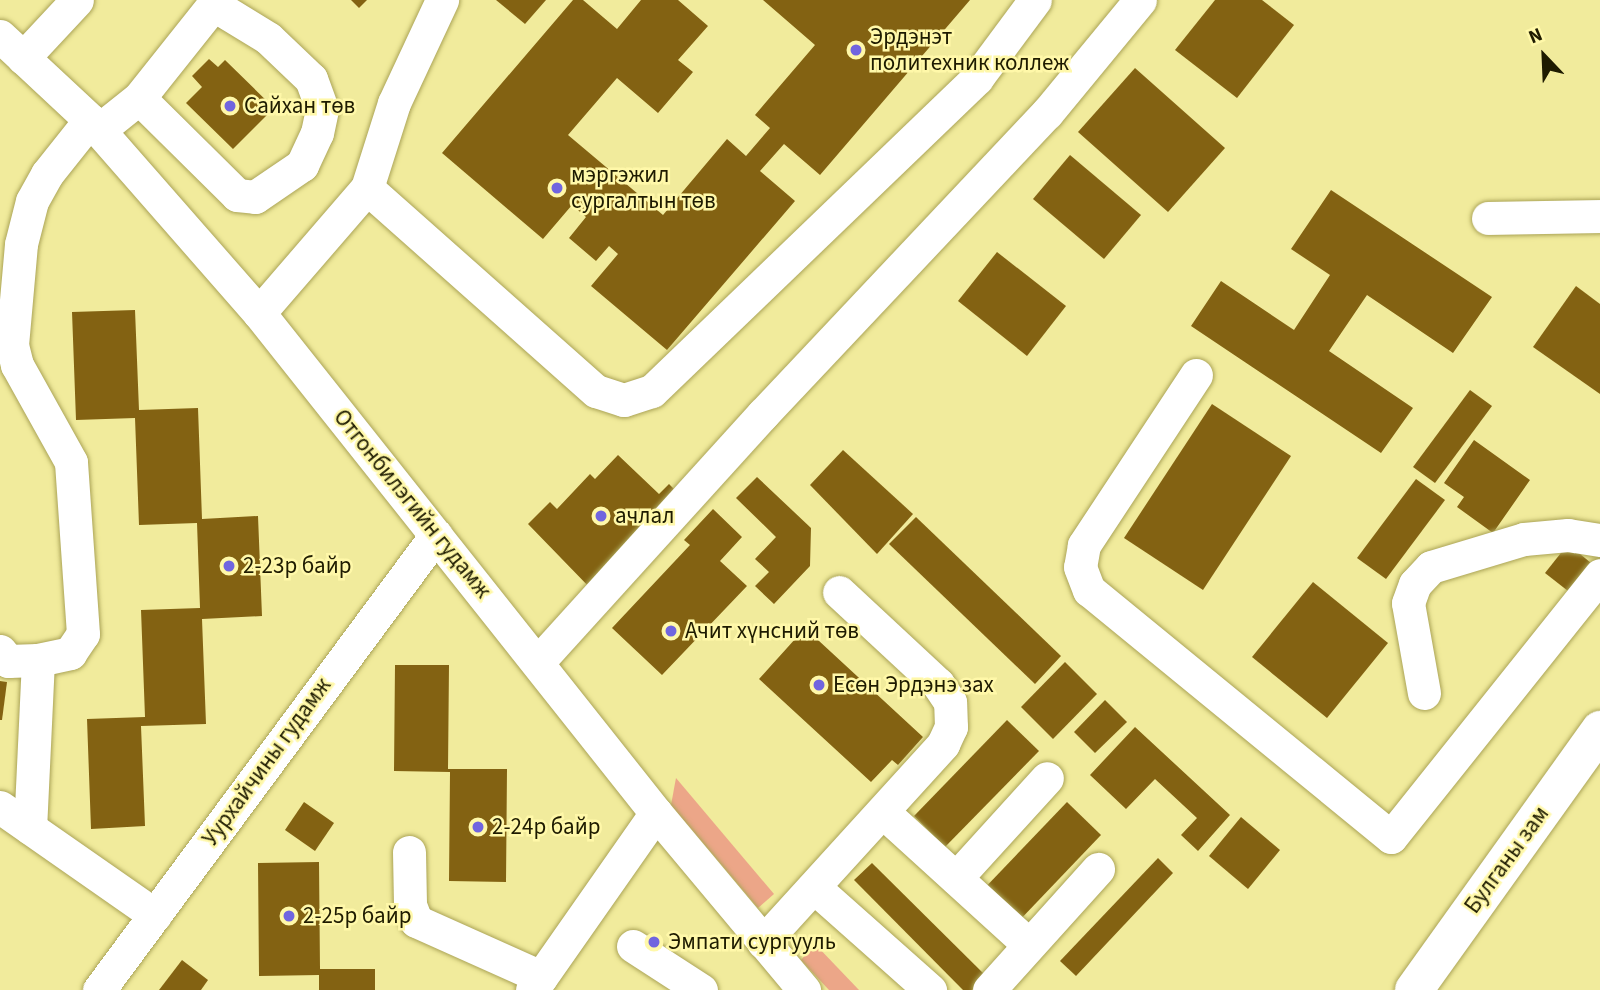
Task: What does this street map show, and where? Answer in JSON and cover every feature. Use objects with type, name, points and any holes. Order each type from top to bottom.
[{"type":"highway","name":"Булганы зам","points":[[1414,990],[1600,730]]},
{"type":"street","points":[[12,47],[77,0]]},
{"type":"street","points":[[259,313],[367,188],[394,103],[442,0]]},
{"type":"street","points":[[367,188],[596,391],[624,400],[652,391],[977,78],[1035,0]]},
{"type":"street","points":[[538,662],[763,414],[1047,113],[1140,0]]},
{"type":"street","points":[[0,651],[8,661],[38,660],[70,653],[83,634],[71,462],[17,365],[12,345],[21,244],[32,201],[47,174],[94,125],[139,98],[216,2],[268,38],[311,79],[322,108],[317,132],[302,165],[255,197],[237,195],[139,98]]},
{"type":"street","name":"Отгонбилэгийн гудамж","points":[[12,47],[94,125],[259,313],[656,813],[763,943],[791,986]]},
{"type":"street","points":[[1488,218],[1600,216]]},
{"type":"street","points":[[1196,375],[1084,545],[1080,567],[1088,590],[1391,837],[1600,575]]},
{"type":"street","points":[[1424,693],[1408,603],[1415,583],[1431,567],[1524,538],[1568,534],[1600,540]]},
{"type":"street","name":"Уурхайчины гудамж","points":[[99,990],[436,535]]},
{"type":"street","points":[[763,943],[943,744],[951,727],[950,702],[938,684],[839,592]]},
{"type":"street","points":[[30,828],[38,660]]},
{"type":"street","points":[[956,878],[1047,778]]},
{"type":"street","points":[[0,807],[155,915]]},
{"type":"street","points":[[883,812],[1029,945]]},
{"type":"street","points":[[408,852],[410,905],[416,921],[536,984],[656,813]]},
{"type":"street","points":[[989,990],[1098,869]]},
{"type":"street","points":[[815,888],[930,990]]},
{"type":"street","points":[[634,946],[701,990]]},
{"type":"shaded area","points":[[676,778],[774,894],[758,908],[671,805]]},
{"type":"shaded area","points":[[815,944],[859,990],[829,990],[801,960]]},
{"type":"building","points":[[351,0],[367,0],[359,8]]},
{"type":"building","points":[[496,0],[546,0],[525,24]]},
{"type":"building","name":"мэргэжил сургалтын төв","points":[[573,0],[583,0],[617,29],[641,0],[678,0],[708,26],[678,60],[693,72],[658,113],[617,78],[568,135],[663,215],[727,139],[746,156],[770,128],[755,115],[815,45],[763,0],[970,0],[820,175],[784,144],[760,171],[795,201],[667,350],[591,286],[618,254],[609,246],[596,261],[569,238],[586,217],[572,205],[543,239],[442,153]]},
{"type":"building","points":[[1215,0],[1262,0],[1294,25],[1237,98],[1175,50]]},
{"type":"building","name":"Сайхан төв","points":[[209,59],[218,67],[225,60],[274,108],[233,149],[186,103],[202,87],[192,76]]},
{"type":"building","points":[[1135,68],[1225,148],[1168,212],[1078,132]]},
{"type":"building","points":[[1070,155],[1141,215],[1104,259],[1033,199]]},
{"type":"building","points":[[1331,190],[1492,297],[1453,353],[1367,295],[1329,351],[1413,408],[1381,453],[1191,326],[1221,281],[1294,330],[1330,275],[1291,249]]},
{"type":"building","points":[[997,252],[1066,306],[1027,356],[958,301]]},
{"type":"building","points":[[1576,286],[1600,304],[1600,394],[1533,347]]},
{"type":"building","name":"2-23р байр","points":[[135,310],[139,410],[198,408],[202,519],[258,516],[262,616],[202,619],[206,724],[141,726],[145,826],[91,829],[87,719],[145,717],[141,610],[200,608],[197,523],[139,525],[135,418],[76,420],[72,312]]},
{"type":"building","points":[[1470,390],[1492,406],[1435,483],[1413,467]]},
{"type":"building","points":[[1212,404],[1291,456],[1203,590],[1124,538]]},
{"type":"building","points":[[1474,440],[1530,480],[1493,533],[1457,507],[1464,497],[1444,483]]},
{"type":"building","points":[[843,450],[913,514],[877,554],[810,485]]},
{"type":"building","name":"ачлал","points":[[618,455],[659,494],[669,484],[683,498],[593,591],[528,524],[550,502],[557,509],[590,474],[595,479]]},
{"type":"building","points":[[757,477],[811,528],[810,566],[774,604],[755,586],[769,572],[755,559],[776,537],[736,498]]},
{"type":"building","points":[[1416,479],[1445,500],[1386,579],[1357,558]]},
{"type":"building","name":"Ачит хүнсний төв","points":[[713,509],[742,537],[720,561],[747,586],[662,675],[612,628],[690,545],[684,540]]},
{"type":"building","name":"Есөн Эрдэнэ зах","points":[[916,517],[1061,656],[1035,684],[889,544]]},
{"type":"building","points":[[1568,544],[1591,563],[1568,591],[1545,573]]},
{"type":"building","points":[[1313,582],[1388,643],[1327,718],[1252,657]]},
{"type":"building","name":"Есөн Эрдэнэ зах","points":[[805,628],[923,737],[898,765],[892,760],[871,782],[759,679]]},
{"type":"building","points":[[1065,662],[1097,694],[1053,739],[1021,707]]},
{"type":"building","name":"2-24р байр","points":[[395,665],[449,665],[448,769],[507,769],[506,882],[449,881],[450,772],[394,771]]},
{"type":"building","points":[[0,681],[7,682],[2,720],[0,720]]},
{"type":"building","points":[[1105,700],[1127,722],[1095,753],[1074,732]]},
{"type":"building","points":[[1007,720],[1039,751],[945,847],[914,816]]},
{"type":"building","points":[[1135,727],[1230,815],[1198,851],[1181,835],[1197,818],[1155,779],[1126,809],[1090,775]]},
{"type":"building","points":[[304,802],[334,823],[315,851],[285,830]]},
{"type":"building","points":[[1067,802],[1101,835],[1014,926],[979,894]]},
{"type":"building","points":[[1241,817],[1280,850],[1248,889],[1209,856]]},
{"type":"building","points":[[1158,858],[1173,873],[1076,976],[1060,961]]},
{"type":"building","name":"2-25р байр","points":[[319,862],[320,969],[375,969],[375,990],[319,990],[319,975],[259,976],[258,863]]},
{"type":"building","points":[[872,863],[986,976],[972,990],[963,990],[854,880]]},
{"type":"building","points":[[182,960],[208,980],[201,990],[159,990]]},
{"type":"place","name":"Эрдэнэт политехник коллеж","points":[[856,50]]},
{"type":"place","name":"Сайхан төв","points":[[230,106]]},
{"type":"place","name":"мэргэжил сургалтын төв","points":[[557,188]]},
{"type":"place","name":"ачлал","points":[[601,516]]},
{"type":"place","name":"2-23р байр","points":[[229,566]]},
{"type":"place","name":"Ачит хүнсний төв","points":[[671,631]]},
{"type":"place","name":"Есөн Эрдэнэ зах","points":[[819,685]]},
{"type":"place","name":"2-24р байр","points":[[478,827]]},
{"type":"place","name":"2-25р байр","points":[[289,916]]},
{"type":"place","name":"Эмпати сургууль","points":[[654,942]]}]
